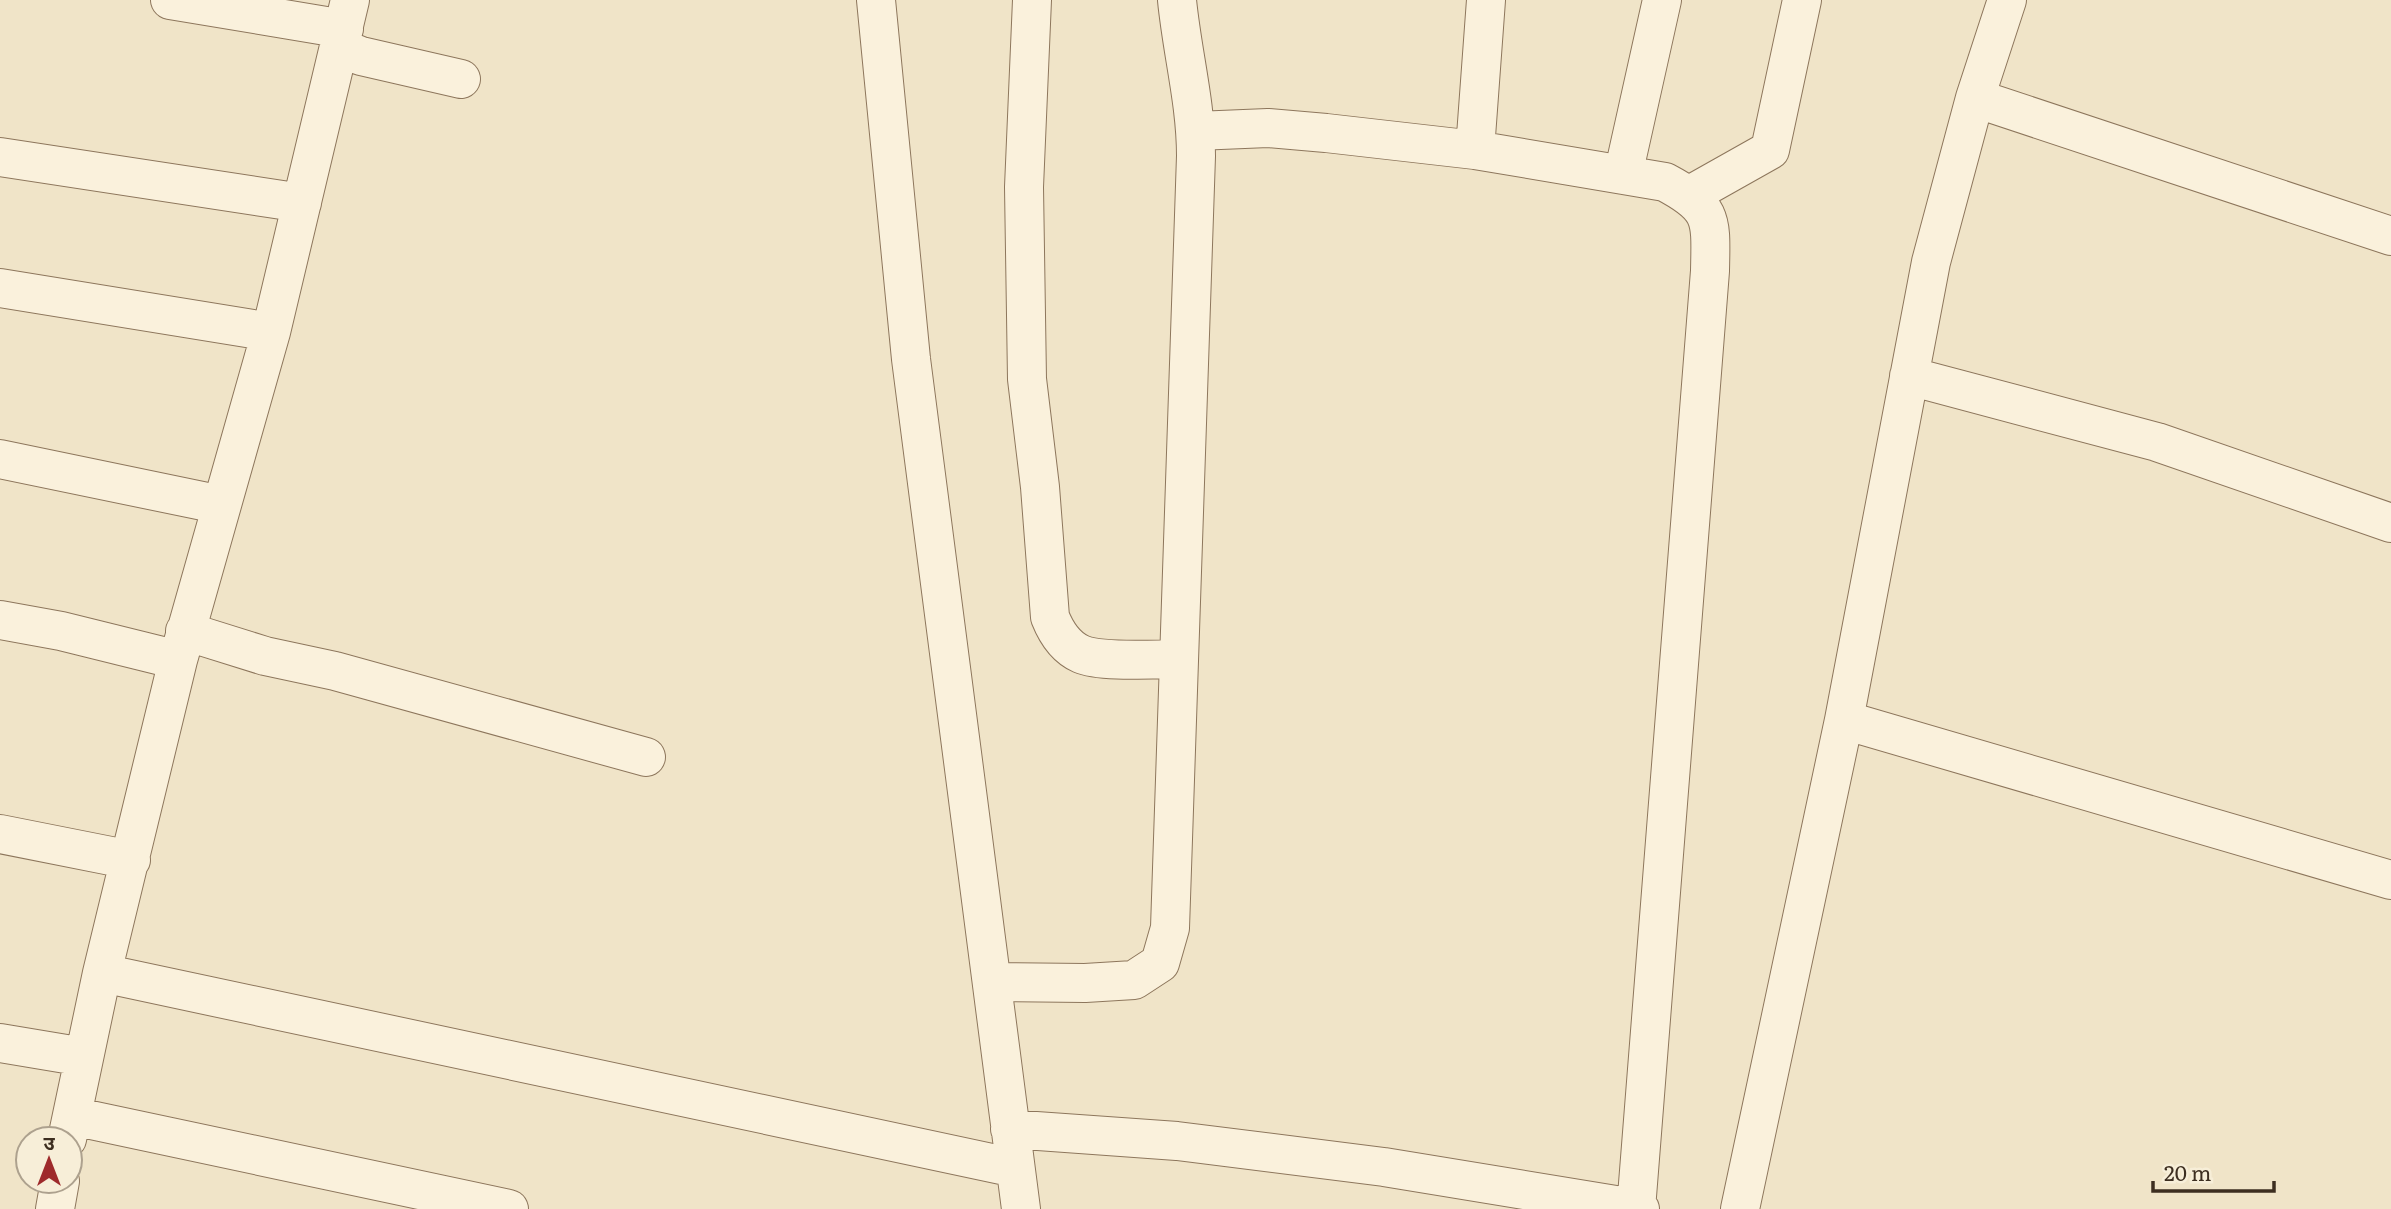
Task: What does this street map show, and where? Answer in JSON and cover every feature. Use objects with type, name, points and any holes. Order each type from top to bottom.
[{"type":"street","points":[[170,0],[344,25]]},
{"type":"street","points":[[876,0],[911,359],[1021,1209]]},
{"type":"street","points":[[1032,0],[1024,187],[1027,379],[1040,487],[1050,617],[1058,635],[1080,653],[1119,660],[1179,659]]},
{"type":"street","points":[[992,982],[1085,983],[1134,980],[1160,964],[1170,928],[1196,131],[1193,102],[1181,47],[1177,0]]},
{"type":"street","points":[[1475,150],[1486,0]]},
{"type":"street","points":[[1623,175],[1662,0]]},
{"type":"street","points":[[1690,195],[1769,150],[1801,0]]},
{"type":"street","points":[[1740,1209],[1844,720],[1931,262],[1975,98],[1995,2]]},
{"type":"street","points":[[344,25],[361,56],[461,79]]},
{"type":"street","points":[[70,1125],[102,973],[181,645],[271,331],[344,25]]},
{"type":"street","points":[[1975,98],[2391,236]]},
{"type":"street","points":[[1010,1129],[1177,1140],[1384,1167],[1637,1209],[1710,271],[1710,234],[1706,213],[1690,195],[1665,182],[1475,150],[1268,128],[1196,131]]},
{"type":"street","points":[[0,157],[302,203]]},
{"type":"street","points":[[0,288],[271,331]]},
{"type":"street","points":[[1909,376],[2157,442],[2391,523]]},
{"type":"street","points":[[0,459],[222,505]]},
{"type":"street","points":[[0,620],[61,631],[265,656],[335,671],[646,757]]},
{"type":"street","points":[[1844,720],[2391,880]]},
{"type":"street","points":[[0,834],[131,860]]},
{"type":"street","points":[[102,973],[1015,1168]]},
{"type":"street","points":[[0,1043],[84,1057]]},
{"type":"street","points":[[84,1131],[509,1209]]}]
